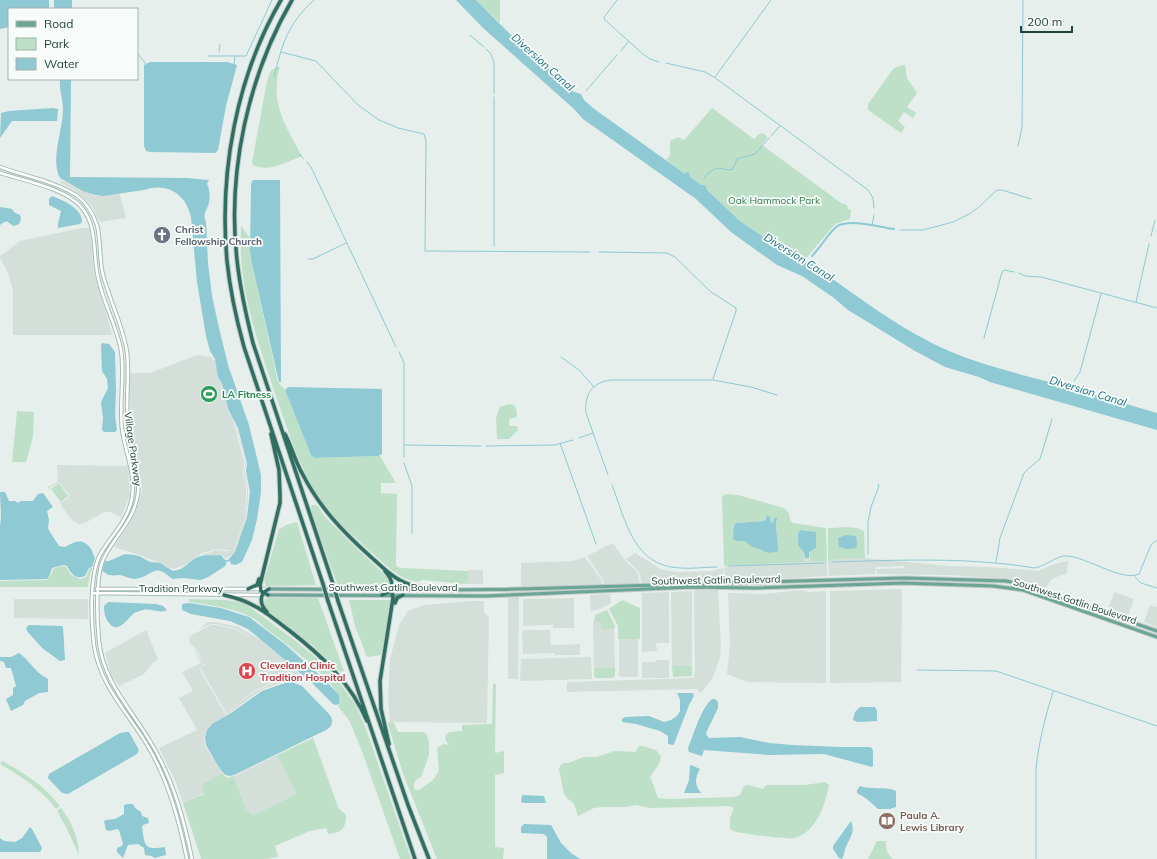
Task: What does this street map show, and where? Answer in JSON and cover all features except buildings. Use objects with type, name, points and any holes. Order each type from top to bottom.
[{"type":"highway","points":[[281,0],[259,46],[241,99],[230,151],[225,208],[227,261],[236,318],[244,347],[415,859]]},
{"type":"highway","points":[[292,0],[268,50],[251,100],[240,152],[235,206],[237,258],[245,311],[253,343],[338,601],[390,753],[429,859]]},
{"type":"highway","points":[[268,595],[263,594],[260,589],[262,572],[280,503],[279,470],[269,423]]},
{"type":"highway","points":[[280,424],[301,472],[321,505],[338,526],[382,567],[407,584],[450,590]]},
{"type":"highway","points":[[382,567],[392,583],[390,591],[382,595]]},
{"type":"highway","points":[[248,589],[256,584],[262,572]]},
{"type":"highway","points":[[269,589],[263,594],[261,600],[263,607],[269,615]]},
{"type":"highway","points":[[385,590],[390,591],[393,595],[393,608]]},
{"type":"highway","points":[[224,595],[251,603],[269,615],[318,654],[345,684],[365,718],[380,756]]},
{"type":"highway","points":[[390,753],[381,709],[380,681],[383,656],[393,608],[397,598],[403,595]]},
{"type":"main road","name":"Village Parkway","points":[[0,167],[68,189],[78,195],[88,206],[97,224],[103,275],[127,351],[128,424],[138,479],[138,498],[132,514],[103,560],[99,570],[99,642],[105,667],[111,682],[150,740],[167,774],[181,809],[192,859]]},
{"type":"main road","name":"Village Parkway","points":[[0,173],[60,192],[72,198],[81,206],[89,217],[97,273],[120,350],[122,429],[133,485],[131,504],[124,520],[98,558],[95,569],[93,593],[94,640],[96,656],[110,691],[150,749],[163,776],[176,810],[187,859]]},
{"type":"main road","points":[[106,302],[111,305],[117,318]]},
{"type":"main road","points":[[121,390],[127,397]]},
{"type":"main road","points":[[128,458],[135,465]]},
{"type":"main road","points":[[130,465],[134,467],[138,479]]},
{"type":"main road","name":"Southwest Gatlin Boulevard","points":[[390,591],[520,589],[903,578],[1006,582],[1031,588],[1157,631]]},
{"type":"main road","name":"Southwest Gatlin Boulevard","points":[[268,595],[486,596],[693,587],[754,588],[903,583],[993,586],[1023,590],[1157,637]]},
{"type":"main road","name":"Tradition Parkway","points":[[93,589],[269,589]]},
{"type":"main road","name":"Southwest Gatlin Boulevard","points":[[269,589],[385,590]]},
{"type":"main road","name":"Tradition Parkway","points":[[93,593],[224,595],[263,594]]},
{"type":"shaded area","points":[[61,180],[95,196],[120,194],[126,218],[100,222],[91,205],[72,188],[60,183]]},
{"type":"shaded area","points":[[81,228],[90,229],[94,272],[112,333],[111,335],[13,335],[12,286],[0,256],[20,241]]},
{"type":"shaded area","points":[[197,355],[211,357],[215,361],[228,411],[232,417],[244,461],[243,475],[246,486],[246,499],[244,518],[236,545],[233,550],[212,549],[211,551],[202,553],[185,565],[173,569],[142,556],[114,547],[132,519],[138,506],[142,490],[131,435],[129,373],[150,373]]},
{"type":"shaded area","points":[[234,420],[246,464],[245,471],[248,486],[248,500],[246,517],[237,547],[233,554],[225,559],[223,555],[201,555],[212,552],[213,550],[233,550],[237,545],[244,518],[247,499],[247,486],[244,475],[245,461]]},
{"type":"shaded area","points":[[57,465],[128,466],[130,495],[121,517],[110,512],[104,512],[85,523],[79,524],[73,521],[68,515],[53,493],[60,503],[68,498],[69,495],[59,482],[51,487],[50,490],[48,487],[58,481]]},
{"type":"shaded area","points":[[613,543],[624,559],[638,573],[640,584],[604,586],[603,580],[587,556]]},
{"type":"shaded area","points":[[635,553],[662,570],[678,572],[713,571],[723,568],[723,582],[642,584],[639,572],[626,559]]},
{"type":"shaded area","points":[[585,557],[602,581],[602,586],[521,586],[521,563],[573,561]]},
{"type":"shaded area","points":[[807,557],[810,561],[827,562],[827,576],[725,582],[724,568],[731,565],[803,562]]},
{"type":"shaded area","points":[[846,558],[865,558],[949,566],[1038,571],[1054,564],[1068,561],[1067,573],[1054,578],[1050,581],[1046,588],[1008,579],[949,575],[877,574],[876,569],[904,568],[904,566],[876,567],[875,574],[829,576],[828,561]]},
{"type":"shaded area","points":[[468,570],[483,570],[483,584],[465,584],[468,581]]},
{"type":"shaded area","points":[[902,589],[901,682],[830,683],[830,591]]},
{"type":"shaded area","points":[[694,590],[718,590],[721,645],[720,658],[713,677],[701,693],[697,689],[567,692],[567,682],[694,678]]},
{"type":"shaded area","points":[[802,590],[809,592],[824,591],[826,593],[826,683],[747,682],[727,674],[730,646],[728,593],[763,594]]},
{"type":"shaded area","points":[[692,591],[692,666],[672,666],[671,592]]},
{"type":"shaded area","points":[[669,592],[669,643],[656,643],[657,651],[642,652],[642,593]]},
{"type":"shaded area","points":[[1114,592],[1134,599],[1128,616],[1108,609]]},
{"type":"shaded area","points":[[610,594],[611,603],[600,609],[591,611],[590,595]]},
{"type":"shaded area","points":[[508,597],[519,597],[518,679],[508,679]]},
{"type":"shaded area","points":[[574,598],[574,628],[553,628],[553,625],[523,626],[523,599]]},
{"type":"shaded area","points":[[14,599],[87,599],[88,619],[14,618]]},
{"type":"shaded area","points":[[484,601],[484,613],[489,617],[487,723],[390,722],[388,696],[390,659],[399,625],[408,611],[424,605]]},
{"type":"shaded area","points":[[1150,605],[1157,607],[1157,627],[1144,622]]},
{"type":"shaded area","points":[[207,622],[216,622],[238,627],[262,641],[302,675],[261,690],[209,726],[204,738],[205,746],[222,773],[204,783],[201,788],[204,793],[183,803],[175,780],[159,748],[197,730],[179,698],[193,691],[182,672],[201,663],[193,648],[204,664],[199,668],[225,714],[252,693],[273,683],[296,675],[254,640],[234,628],[211,624],[200,629]]},
{"type":"shaded area","points":[[593,622],[601,622],[601,629],[614,629],[615,668],[594,668]]},
{"type":"shaded area","name":"Cleveland Clinic Tradition Hospital","points":[[211,625],[234,629],[254,640],[296,675],[273,682],[252,692],[226,713],[200,667],[205,665],[195,648],[189,643],[189,638]]},
{"type":"shaded area","points":[[146,630],[158,659],[144,674],[119,686],[111,675],[105,653]]},
{"type":"shaded area","points":[[524,630],[550,630],[551,645],[580,644],[580,655],[555,655],[554,653],[523,654],[522,633]]},
{"type":"shaded area","points":[[619,639],[638,639],[637,677],[621,677],[619,675]]},
{"type":"shaded area","points":[[591,657],[592,679],[520,681],[521,659]]},
{"type":"shaded area","points":[[657,660],[669,660],[669,678],[642,678],[642,662],[656,662]]},
{"type":"shaded area","points":[[277,755],[296,794],[253,815],[246,809],[234,776]]},
{"type":"green space","points":[[477,0],[500,0],[500,23],[478,2]]},
{"type":"green space","points":[[905,65],[907,78],[917,93],[907,107],[916,113],[913,118],[904,112],[898,121],[905,127],[901,133],[868,110],[868,104],[893,69]]},
{"type":"green space","points":[[276,67],[280,67],[277,80],[277,92],[281,114],[302,156],[277,166],[264,168],[253,165],[252,162],[267,81],[270,72]]},
{"type":"green space","name":"Oak Hammock Park","points":[[712,108],[754,139],[762,133],[767,136],[762,145],[841,203],[847,205],[848,209],[851,210],[850,219],[835,224],[804,261],[783,252],[771,244],[740,221],[707,190],[704,185],[701,185],[689,176],[689,174],[685,174],[666,160],[670,155],[670,141],[678,137],[684,140]]},
{"type":"green space","points":[[241,226],[250,238],[252,264],[278,382],[285,390],[311,455],[314,458],[380,456],[396,483],[381,483],[381,493],[397,494],[396,566],[401,568],[468,571],[468,581],[465,584],[423,580],[417,582],[404,578],[386,565],[339,523],[323,504],[309,480],[292,441],[255,330],[243,275]]},
{"type":"green space","points":[[509,404],[514,405],[516,408],[517,417],[509,419],[509,426],[517,426],[518,430],[509,439],[497,439],[496,417],[500,407]]},
{"type":"green space","points":[[17,411],[34,412],[33,437],[26,462],[12,462]]},
{"type":"green space","points":[[59,483],[68,496],[61,502],[51,489]]},
{"type":"green space","points":[[726,494],[738,495],[784,508],[789,513],[790,520],[793,523],[826,528],[827,562],[810,561],[809,552],[816,547],[816,532],[800,530],[798,533],[798,544],[804,554],[805,558],[803,562],[724,566],[722,496]],"holes":[[[767,515],[770,517],[771,523],[774,522],[774,518],[777,521],[777,543],[764,551],[745,541],[737,541],[736,523],[765,521]]]},
{"type":"green space","points":[[311,505],[317,505],[325,517],[389,579],[389,587],[338,586],[312,515]]},
{"type":"green space","points":[[297,522],[316,585],[266,586],[264,581],[279,529]]},
{"type":"green space","points":[[852,527],[864,531],[865,558],[846,558],[828,561],[828,528]]},
{"type":"green space","points":[[62,566],[66,567],[71,575],[80,579],[86,577],[90,568],[92,568],[88,587],[0,587],[0,581],[47,580],[53,569]]},
{"type":"green space","points":[[318,598],[344,671],[341,672],[336,669],[316,648],[268,611],[264,604],[265,599]]},
{"type":"green space","points":[[189,599],[226,600],[244,603],[293,639],[321,662],[335,677],[355,704],[365,726],[411,859],[400,859],[363,754],[350,722],[338,706],[341,702],[330,683],[310,663],[252,617],[227,608],[189,602]]},
{"type":"green space","points":[[349,600],[392,600],[381,655],[368,657],[366,655],[355,626]]},
{"type":"green space","points":[[622,600],[640,608],[640,639],[618,639],[618,626],[609,609]]},
{"type":"green space","points":[[607,610],[615,626],[614,629],[601,629],[601,622],[594,622],[595,615]]},
{"type":"green space","points":[[672,666],[692,666],[692,676],[673,677]]},
{"type":"green space","points":[[594,668],[615,668],[615,676],[613,678],[596,678],[594,676]]},
{"type":"green space","points":[[493,684],[496,684],[495,753],[504,751],[504,773],[495,775],[495,847],[504,848],[503,859],[437,859],[403,774],[388,724],[389,722],[394,723],[398,732],[424,732],[427,735],[429,742],[429,755],[421,777],[416,780],[414,784],[414,789],[419,790],[433,780],[439,771],[437,748],[443,744],[449,745],[445,736],[449,732],[462,731],[462,725],[492,724]]},
{"type":"green space","points":[[313,738],[339,809],[346,815],[344,827],[336,833],[328,834],[326,828],[310,831],[275,846],[278,857],[266,859],[201,859],[183,803],[204,794],[201,787],[204,783],[222,773],[227,778],[234,776],[246,809],[253,815],[296,794],[277,755]]},
{"type":"green space","points":[[639,746],[656,750],[661,757],[659,764],[650,777],[658,798],[734,797],[740,795],[744,786],[748,785],[763,789],[767,785],[805,785],[825,782],[829,785],[819,816],[809,830],[803,835],[795,838],[776,838],[736,832],[730,829],[730,818],[734,808],[728,806],[650,808],[635,805],[626,807],[602,807],[594,808],[578,816],[574,804],[564,794],[559,769],[560,766],[563,763],[568,763],[584,757],[596,757],[615,751],[635,752]]},
{"type":"green space","points":[[2,761],[34,780],[60,806],[56,809],[44,795],[31,784],[0,764]]},
{"type":"green space","points":[[61,808],[74,830],[78,842],[79,855],[57,811]]},
{"type":"green space","points":[[877,841],[886,841],[887,851],[893,859],[868,859]]},
{"type":"water","points":[[0,0],[49,0],[49,8],[8,8],[8,27],[0,29]]},
{"type":"water","points":[[54,0],[72,0],[72,8],[54,8]]},
{"type":"water","points":[[456,0],[476,0],[511,35],[574,92],[581,94],[584,100],[593,108],[685,174],[687,172],[690,174],[689,176],[701,185],[705,185],[707,190],[740,221],[783,252],[811,264],[815,263],[817,268],[897,323],[931,343],[964,357],[1011,372],[1074,389],[1078,387],[1082,391],[1157,413],[1157,430],[990,382],[979,377],[945,367],[915,351],[848,310],[834,298],[802,276],[777,265],[731,232],[696,199],[583,119],[574,109],[482,27]]},
{"type":"water","points":[[150,62],[227,62],[237,65],[226,106],[218,150],[215,153],[146,151],[144,146],[144,65]]},
{"type":"water","points":[[60,80],[71,80],[70,177],[187,178],[209,180],[207,184],[210,196],[204,216],[206,222],[208,263],[212,296],[228,365],[249,425],[261,475],[261,492],[252,540],[242,562],[235,565],[231,564],[230,561],[226,562],[224,567],[201,580],[183,578],[172,579],[161,571],[153,572],[141,578],[131,579],[120,575],[109,575],[102,571],[105,561],[109,561],[125,554],[139,556],[150,562],[160,563],[173,571],[181,569],[195,559],[206,555],[221,555],[225,560],[228,560],[235,552],[247,517],[250,492],[246,471],[247,464],[238,428],[228,409],[222,384],[218,377],[215,359],[210,351],[206,336],[197,282],[191,217],[185,202],[174,192],[168,189],[160,188],[103,196],[95,195],[83,191],[60,178],[56,162],[63,110]]},
{"type":"water","points":[[53,108],[58,109],[57,121],[12,121],[0,138],[1,113],[9,111]]},
{"type":"water","points":[[280,180],[281,382],[279,382],[250,250],[251,185],[252,181]]},
{"type":"water","points":[[52,196],[76,209],[82,222],[80,224],[58,228],[61,211],[49,205],[49,199]]},
{"type":"water","points":[[0,207],[12,209],[15,213],[20,215],[21,219],[19,224],[14,226],[6,222],[0,225]]},
{"type":"water","points":[[102,343],[109,344],[115,352],[115,416],[117,430],[115,432],[104,432],[102,430],[103,418],[101,402],[108,388],[107,379],[102,371]]},
{"type":"water","points":[[288,387],[382,389],[382,454],[378,456],[314,458],[311,455],[285,390]]},
{"type":"water","points":[[0,492],[5,492],[9,501],[15,501],[18,503],[21,501],[33,501],[38,494],[43,493],[53,507],[47,511],[49,520],[48,528],[59,546],[65,547],[75,542],[82,542],[88,545],[92,550],[95,558],[92,567],[89,568],[85,576],[76,576],[67,566],[63,565],[52,568],[47,579],[0,580]]},
{"type":"water","points":[[767,515],[770,517],[771,523],[774,522],[774,518],[777,518],[776,525],[778,551],[770,553],[752,547],[745,541],[737,541],[733,539],[734,526],[736,523],[765,521]]},
{"type":"water","points":[[800,530],[816,532],[816,548],[809,552],[809,558],[805,558],[804,553],[798,545],[798,533]]},
{"type":"water","points":[[846,535],[856,536],[856,548],[847,549],[839,547],[838,538]]},
{"type":"water","points":[[108,602],[156,604],[163,606],[167,610],[143,610],[134,613],[123,624],[116,627],[109,623],[106,617],[104,606]]},
{"type":"water","points":[[189,603],[221,608],[249,617],[286,645],[326,681],[339,695],[339,704],[333,704],[311,682],[248,629],[230,621],[191,614],[182,610],[182,604]]},
{"type":"water","points":[[29,625],[62,626],[65,660],[60,661],[42,648],[27,631],[26,628]]},
{"type":"water","points":[[19,653],[39,673],[48,679],[48,692],[39,693],[25,701],[23,705],[11,711],[6,699],[13,695],[13,688],[16,686],[11,668],[6,668],[4,662],[0,661],[0,657],[11,657]]},
{"type":"water","points":[[292,682],[302,686],[330,715],[332,724],[330,727],[234,775],[229,776],[224,774],[206,745],[205,738],[207,730],[212,724],[231,713],[262,691]]},
{"type":"water","points":[[677,693],[693,693],[694,696],[673,745],[668,744],[668,736],[660,731],[636,724],[622,722],[622,719],[625,717],[649,716],[664,722],[671,720],[677,716],[680,711],[680,700]]},
{"type":"water","points":[[712,699],[715,699],[718,702],[718,708],[706,733],[709,738],[740,737],[769,743],[792,745],[869,747],[872,748],[873,751],[873,766],[872,767],[824,754],[769,755],[704,750],[702,756],[689,752],[689,745],[698,721],[704,709]]},
{"type":"water","points":[[860,707],[875,707],[877,711],[877,721],[857,722],[853,720],[855,712]]},
{"type":"water","points":[[129,732],[139,750],[137,754],[68,794],[62,793],[48,778],[49,774],[120,733]]},
{"type":"water","points":[[691,765],[700,769],[696,781],[697,787],[701,793],[684,793],[689,780]]},
{"type":"water","points":[[860,786],[896,791],[896,807],[890,809],[878,809],[867,799],[857,793]]},
{"type":"water","points":[[522,795],[544,796],[546,803],[523,803],[521,802]]},
{"type":"water","points":[[133,804],[135,808],[141,812],[142,816],[148,818],[149,823],[143,825],[142,827],[147,846],[153,848],[165,847],[166,855],[154,858],[152,856],[145,855],[144,848],[138,844],[128,845],[123,858],[117,852],[117,848],[123,844],[119,830],[106,830],[104,821],[115,819],[124,814],[124,805]]},
{"type":"water","points":[[851,821],[853,829],[842,859],[839,858],[833,849],[833,846]]},
{"type":"water","points":[[524,824],[551,825],[561,843],[571,853],[580,859],[547,859],[547,837],[544,834],[521,833],[521,827]]},
{"type":"water","points":[[30,827],[42,848],[41,851],[0,852],[0,838],[4,841],[15,842],[22,838]]},
{"type":"waterway","points":[[208,56],[246,56],[272,0]]},
{"type":"waterway","points":[[274,77],[287,35],[298,18],[314,0]]},
{"type":"waterway","points":[[617,0],[605,16],[605,20],[644,55],[659,62]]},
{"type":"waterway","points":[[715,77],[771,0]]},
{"type":"waterway","points":[[1018,146],[1022,128],[1023,0]]},
{"type":"waterway","points":[[470,35],[484,47]]},
{"type":"waterway","points":[[621,51],[628,42]]},
{"type":"waterway","points":[[219,52],[220,44]]},
{"type":"waterway","points":[[486,49],[491,54],[494,62],[494,93]]},
{"type":"waterway","points":[[281,52],[316,61],[358,105],[379,120],[398,128],[424,134],[426,141],[425,251],[590,252]]},
{"type":"waterway","points":[[138,54],[147,65]]},
{"type":"waterway","points":[[586,91],[617,55]]},
{"type":"waterway","points":[[234,64],[235,57]]},
{"type":"waterway","points":[[666,63],[705,72],[714,77],[868,190],[873,198],[874,208]]},
{"type":"waterway","points":[[494,97],[494,246]]},
{"type":"waterway","points":[[771,136],[780,126]]},
{"type":"waterway","points":[[704,179],[706,175],[716,168],[733,169],[737,159],[755,154],[769,138]]},
{"type":"waterway","points":[[299,154],[304,159]]},
{"type":"waterway","points":[[307,162],[311,167],[396,347]]},
{"type":"waterway","points":[[900,230],[923,230],[953,222],[979,207],[997,190],[1002,190],[1031,199]]},
{"type":"waterway","points":[[872,226],[874,215]]},
{"type":"waterway","points":[[1151,236],[1155,220]]},
{"type":"waterway","name":"Diversion Canal","points":[[812,256],[833,230],[841,224],[856,223],[894,229]]},
{"type":"waterway","points":[[308,259],[313,259],[346,243]]},
{"type":"waterway","points":[[1136,302],[1149,244]]},
{"type":"waterway","points":[[599,252],[667,253],[675,257],[711,292],[736,308],[713,379]]},
{"type":"waterway","points":[[984,338],[1002,272],[1004,270],[1014,272]]},
{"type":"waterway","points":[[1019,273],[1025,276],[1041,277],[1157,308]]},
{"type":"waterway","name":"Diversion Canal","points":[[1074,381],[1080,372],[1101,294]]},
{"type":"waterway","points":[[399,352],[404,363],[404,457]]},
{"type":"waterway","points":[[561,357],[579,370],[594,387]]},
{"type":"waterway","points":[[608,475],[586,413],[586,401],[588,395],[599,383],[611,380],[713,380],[751,387],[777,395]]},
{"type":"waterway","points":[[996,562],[1000,538],[1024,473],[1040,459],[1052,419]]},
{"type":"waterway","points":[[579,438],[593,433]]},
{"type":"waterway","points":[[486,446],[555,445],[573,440]]},
{"type":"waterway","points":[[560,443],[596,544]]},
{"type":"waterway","points":[[405,445],[481,446]]},
{"type":"waterway","points":[[404,463],[412,486],[412,533]]},
{"type":"waterway","points":[[868,554],[868,522],[871,507],[879,486],[878,484]]},
{"type":"waterway","points":[[612,485],[627,527],[642,550],[652,559],[664,565],[680,568],[717,567]]},
{"type":"waterway","points":[[832,562],[934,560],[985,562],[1035,568],[1059,557],[1067,556],[1084,560],[1123,575],[1132,576],[1139,574],[1151,545],[1157,540]]},
{"type":"waterway","points":[[729,566],[824,563]]},
{"type":"waterway","points":[[1135,577],[1141,583],[1157,588]]},
{"type":"waterway","points":[[917,670],[996,671],[1157,726]]},
{"type":"waterway","points":[[1036,859],[1036,768],[1047,711],[1053,692]]},
{"type":"place","name":"Christ Fellowship Church","points":[[162,235]]},
{"type":"place","name":"LA Fitness","points":[[209,394]]},
{"type":"place","name":"Cleveland Clinic Tradition Hospital","points":[[247,671]]},
{"type":"place","name":"Paula A. Lewis Library","points":[[887,821]]}]
